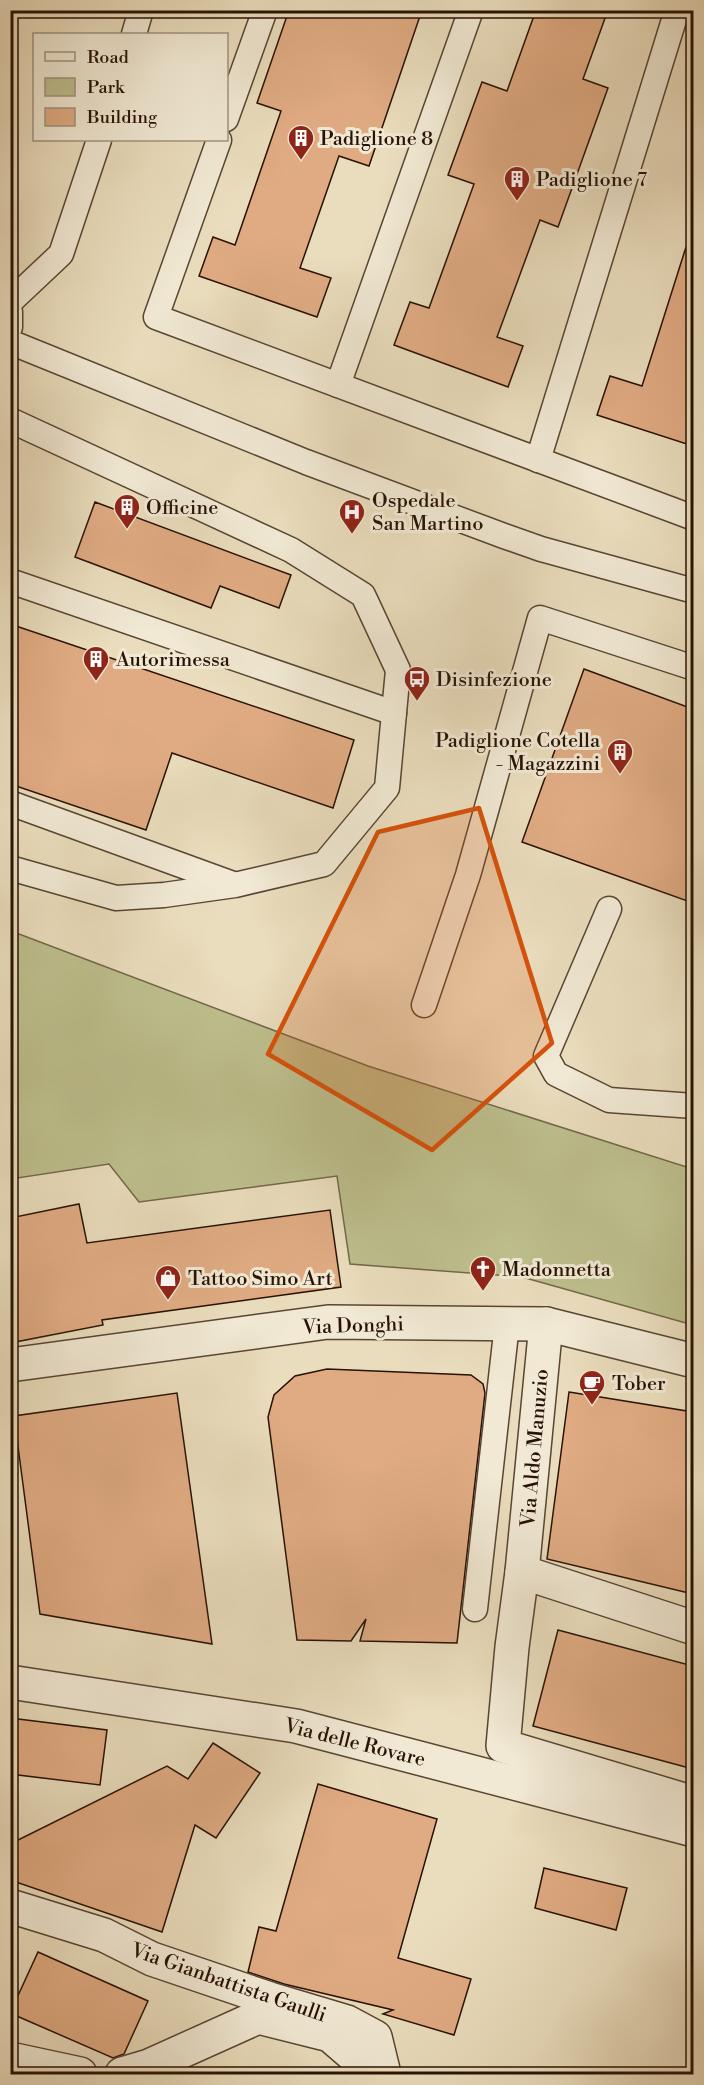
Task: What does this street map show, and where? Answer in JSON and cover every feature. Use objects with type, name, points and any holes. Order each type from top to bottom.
[{"type":"street","name":"Via Donghi","points":[[10,1365],[328,1322],[546,1324],[693,1361]]},
{"type":"street","name":"Via Aldo Manuzio","points":[[546,1324],[503,1746],[693,1803]]},
{"type":"street","points":[[522,1572],[693,1628]]},
{"type":"street","name":"Via delle Rovare","points":[[10,1682],[296,1726],[693,1830]]},
{"type":"street","name":"Via Gianbattista Gaulli","points":[[10,1906],[104,1935],[152,1959],[347,2022],[375,2037],[384,2074]]},
{"type":"street","name":"Via Gianbattista Gaulli","points":[[122,2074],[149,2066],[258,2017],[330,2035],[358,2060],[364,2074]]},
{"type":"street","points":[[10,2059],[80,2074]]},
{"type":"lane","points":[[134,33],[141,10]]},
{"type":"lane","points":[[228,113],[265,10]]},
{"type":"lane","points":[[338,385],[471,10]]},
{"type":"lane","points":[[538,460],[677,10]]},
{"type":"lane","points":[[10,302],[62,254],[99,141]]},
{"type":"lane","points":[[219,141],[156,317],[693,518]]},
{"type":"lane","points":[[10,312],[10,327]]},
{"type":"lane","points":[[10,342],[306,462],[504,536],[541,549],[693,591]]},
{"type":"lane","points":[[10,420],[291,550],[363,595],[398,670],[387,788],[324,864],[235,885],[164,895],[116,898],[10,868]]},
{"type":"lane","points":[[10,581],[394,713]]},
{"type":"lane","points":[[424,1005],[468,875],[540,618],[693,668]]},
{"type":"lane","points":[[10,803],[235,885]]},
{"type":"lane","points":[[609,909],[546,1056],[556,1074],[609,1100],[693,1106]]},
{"type":"lane","points":[[475,1609],[507,1324]]},
{"type":"highlighted area","points":[[479,808],[552,1043],[432,1150],[268,1054],[378,832]]},
{"type":"green space","points":[[11,931],[368,1066],[693,1169],[693,1325],[522,1277],[350,1264],[337,1176],[139,1202],[109,1164],[11,1179]]},
{"type":"building","name":"Padiglione 8","points":[[289,10],[422,10],[369,166],[339,156],[300,268],[331,278],[317,317],[199,276],[213,237],[235,245],[281,111],[257,103]]},
{"type":"building","name":"Padiglione 7","points":[[536,10],[608,10],[583,79],[608,88],[558,227],[540,220],[497,337],[523,346],[508,387],[394,345],[410,302],[429,308],[474,184],[448,175],[482,82],[507,91]]},
{"type":"building","points":[[686,247],[693,248],[693,446],[597,415],[610,376],[642,386]]},
{"type":"building","name":"Officine","points":[[95,502],[291,575],[279,608],[220,586],[211,608],[75,557]]},
{"type":"building","name":"Autorimessa","points":[[10,624],[354,740],[333,808],[172,753],[146,830],[10,784]]},
{"type":"building","name":"Padiglione Cotella - Magazzini","points":[[584,669],[693,709],[693,903],[522,842]]},
{"type":"building","points":[[79,1204],[87,1243],[330,1210],[341,1287],[102,1320],[103,1325],[10,1343],[10,1218]]},
{"type":"building","points":[[327,1369],[471,1375],[483,1384],[485,1393],[457,1643],[360,1641],[366,1619],[351,1641],[297,1640],[268,1417],[274,1395],[295,1376]]},
{"type":"building","points":[[569,1392],[693,1412],[693,1594],[547,1559]]},
{"type":"building","points":[[177,1393],[212,1644],[40,1614],[14,1416]]},
{"type":"building","points":[[558,1630],[693,1666],[693,1769],[533,1726]]},
{"type":"building","points":[[10,1718],[107,1730],[100,1785],[10,1774]]},
{"type":"building","points":[[213,1743],[260,1773],[216,1838],[195,1825],[162,1932],[10,1880],[10,1844],[167,1766],[188,1779]]},
{"type":"building","points":[[318,1784],[437,1819],[398,1958],[471,1979],[454,2035],[383,2014],[393,2010],[284,1984],[248,1972],[259,1927],[276,1931]]},
{"type":"building","points":[[544,1868],[627,1888],[616,1930],[535,1908]]},
{"type":"building","points":[[38,1952],[148,2001],[124,2054],[113,2058],[10,2013]]},
{"type":"place","name":"Padiglione 8","points":[[301,161]]},
{"type":"place","name":"Padiglione 7","points":[[517,202]]},
{"type":"place","name":"Officine","points":[[127,530]]},
{"type":"place","name":"Ospedale San Martino","points":[[352,535]]},
{"type":"place","name":"Autorimessa","points":[[96,682]]},
{"type":"place","name":"Disinfezione","points":[[417,702]]},
{"type":"place","name":"Padiglione Cotella - Magazzini","points":[[620,775]]},
{"type":"place","name":"Madonnetta","points":[[483,1292]]},
{"type":"place","name":"Tattoo Simo Art","points":[[168,1301]]},
{"type":"place","name":"Tober","points":[[592,1406]]}]
